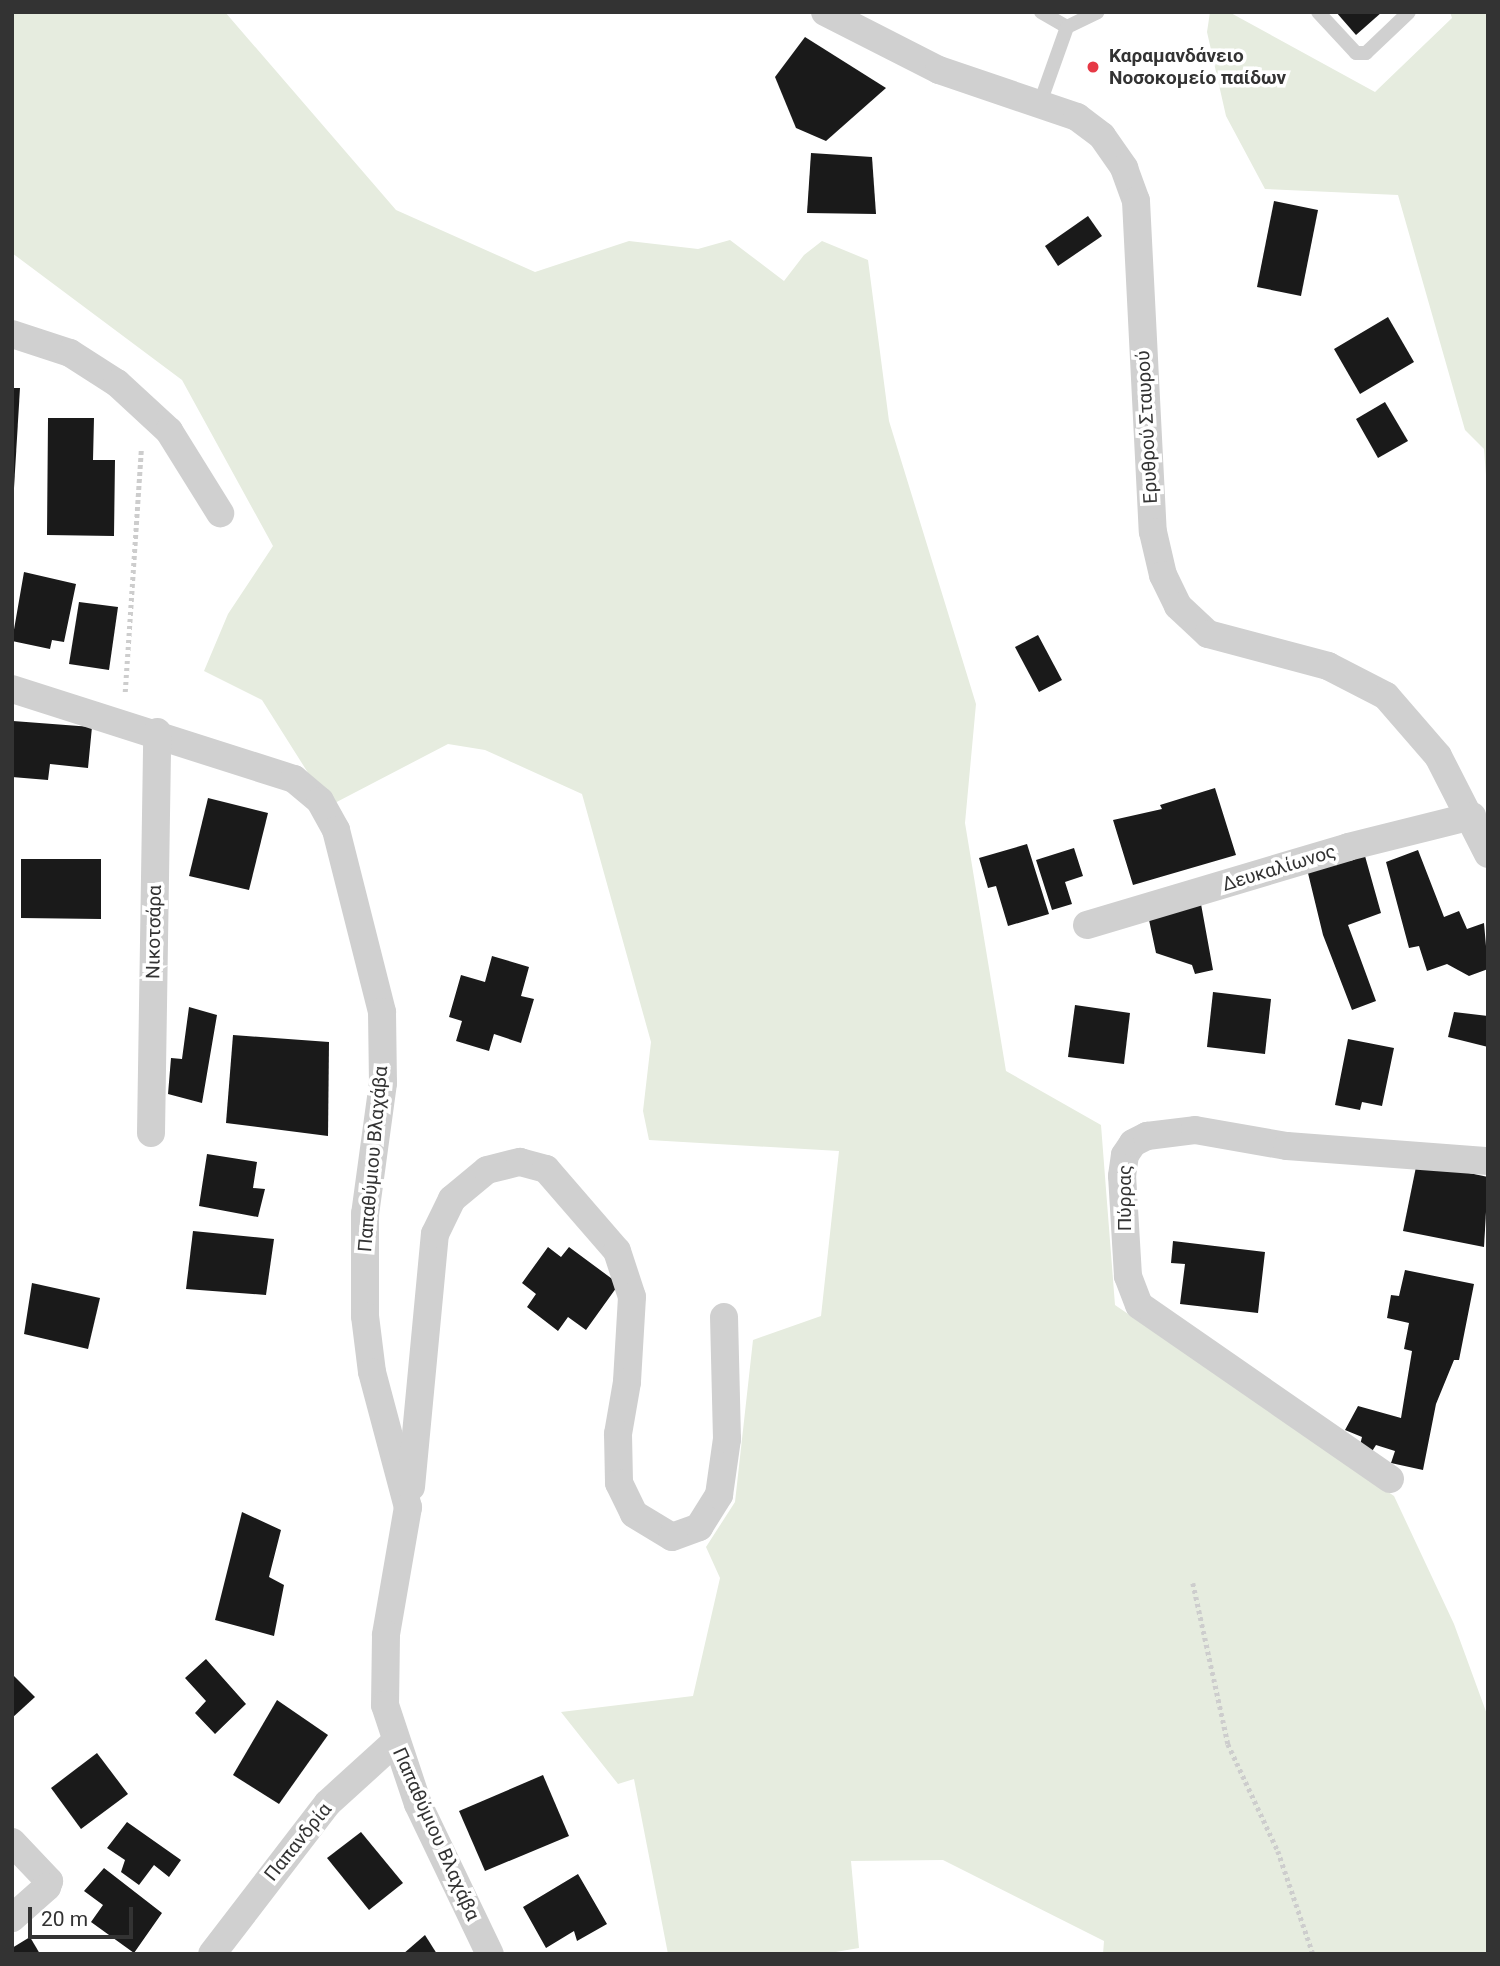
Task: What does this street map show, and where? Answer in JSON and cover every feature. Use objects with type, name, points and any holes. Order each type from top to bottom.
[{"type":"street","name":"Ερυθρού Σταυρού","points":[[825,12],[918,62],[1040,103],[1094,128],[1124,167],[1136,201],[1153,532],[1163,575],[1178,606],[1208,634],[1335,668],[1387,695],[1438,756],[1472,816],[1488,854]]},
{"type":"street","points":[[12,334],[70,353],[117,383],[144,406],[187,453],[220,513]]},
{"type":"street","name":"Παπαθύμιου Βλαχάβα","points":[[12,689],[157,732],[293,779],[320,801],[336,830],[382,1012],[383,1083],[365,1214],[365,1316],[372,1372],[408,1507],[384,1665],[385,1705],[395,1742],[418,1804],[490,1954]]},
{"type":"street","name":"Νικοτσάρα","points":[[151,1133],[157,732]]},
{"type":"street","name":"Δευκαλίωνος","points":[[1087,925],[1348,847],[1472,816]]},
{"type":"street","name":"Πύρρας","points":[[1390,1479],[1139,1305],[1128,1276],[1122,1176],[1125,1155],[1133,1143],[1147,1136],[1195,1130],[1314,1149],[1488,1161]]},
{"type":"street","points":[[408,1507],[435,1234],[452,1199],[473,1178],[502,1164],[536,1164],[550,1173],[617,1251],[632,1297],[627,1382],[618,1434],[619,1483],[634,1514],[672,1537],[699,1527],[719,1495],[727,1404],[724,1317]]},
{"type":"street","name":"Παπανδρία","points":[[212,1954],[328,1803],[395,1742]]},
{"type":"street","points":[[12,1842],[49,1881],[47,1887],[12,1918]]},
{"type":"lane","points":[[1041,12],[1067,27]]},
{"type":"lane","points":[[1040,103],[1067,27],[1098,12]]},
{"type":"lane","points":[[1318,12],[1356,53],[1366,53],[1409,12]]},
{"type":"path","points":[[123,722],[144,406]]},
{"type":"path","points":[[1193,1583],[1227,1744],[1278,1851],[1313,1954]]},
{"type":"shaded area","points":[[12,12],[225,12],[396,210],[535,272],[629,241],[698,249],[730,240],[784,281],[804,255],[822,241],[868,260],[889,421],[976,704],[965,823],[1006,1071],[1101,1125],[1115,1305],[1394,1496],[1454,1624],[1488,1717],[1488,1954],[1103,1954],[1104,1941],[943,1860],[851,1861],[859,1948],[824,1954],[668,1954],[634,1779],[618,1784],[561,1712],[693,1696],[720,1578],[706,1547],[735,1502],[753,1340],[821,1316],[839,1151],[649,1140],[643,1111],[651,1042],[582,794],[485,750],[448,744],[329,806],[262,700],[204,671],[228,614],[273,546],[182,380],[12,253]]},
{"type":"shaded area","points":[[1210,12],[1229,12],[1375,92],[1452,18],[1450,12],[1488,12],[1488,502],[1484,449],[1465,430],[1398,195],[1265,189],[1226,116],[1207,32]]},
{"type":"building","points":[[1336,12],[1382,12],[1356,35]]},
{"type":"building","points":[[805,37],[886,88],[826,141],[796,128],[775,77]]},
{"type":"building","points":[[811,153],[872,157],[876,214],[807,213]]},
{"type":"building","points":[[1274,201],[1318,210],[1301,296],[1257,287]]},
{"type":"building","points":[[1088,216],[1102,236],[1058,266],[1045,246]]},
{"type":"building","points":[[1388,317],[1414,362],[1360,394],[1334,349]]},
{"type":"building","points":[[12,388],[20,388],[14,488],[12,488]]},
{"type":"building","points":[[1385,402],[1408,441],[1378,458],[1356,419]]},
{"type":"building","points":[[48,418],[94,418],[93,460],[115,460],[114,536],[47,535]]},
{"type":"building","points":[[24,572],[76,584],[64,642],[52,640],[50,649],[12,641]]},
{"type":"building","points":[[79,602],[118,607],[109,670],[69,664]]},
{"type":"building","points":[[1038,635],[1062,680],[1039,692],[1015,647]]},
{"type":"building","points":[[13,721],[92,727],[88,768],[50,764],[48,780],[12,777]]},
{"type":"building","points":[[1215,788],[1236,855],[1133,885],[1113,820],[1162,809],[1160,805]]},
{"type":"building","points":[[208,798],[268,813],[249,890],[189,876]]},
{"type":"building","points":[[1027,844],[1049,914],[1008,926],[996,886],[988,888],[979,858]]},
{"type":"building","points":[[1074,848],[1083,876],[1065,882],[1072,904],[1052,910],[1036,860]]},
{"type":"building","points":[[1418,850],[1444,917],[1459,911],[1467,929],[1484,923],[1488,969],[1469,976],[1447,964],[1427,971],[1419,946],[1409,948],[1386,862]]},
{"type":"building","points":[[1365,856],[1381,913],[1348,925],[1376,1001],[1352,1010],[1323,935],[1307,869]]},
{"type":"building","points":[[21,859],[101,859],[101,919],[21,918]]},
{"type":"building","points":[[1201,904],[1213,970],[1195,974],[1192,965],[1156,953],[1149,920]]},
{"type":"building","points":[[492,956],[529,967],[521,996],[534,999],[521,1043],[494,1034],[489,1051],[456,1041],[462,1021],[449,1017],[461,975],[485,982]]},
{"type":"building","points":[[1213,992],[1271,999],[1265,1054],[1207,1047]]},
{"type":"building","points":[[1075,1005],[1130,1013],[1124,1064],[1068,1057]]},
{"type":"building","points":[[189,1007],[217,1015],[202,1103],[168,1094],[171,1058],[182,1059]]},
{"type":"building","points":[[1454,1012],[1488,1016],[1488,1047],[1448,1037]]},
{"type":"building","points":[[233,1035],[329,1042],[328,1136],[226,1123]]},
{"type":"building","points":[[1348,1039],[1394,1048],[1382,1106],[1362,1102],[1360,1110],[1335,1105]]},
{"type":"building","points":[[207,1154],[257,1162],[253,1188],[265,1189],[258,1217],[199,1206]]},
{"type":"building","points":[[1417,1162],[1488,1177],[1484,1247],[1403,1231]]},
{"type":"building","points":[[193,1231],[274,1239],[266,1295],[186,1289]]},
{"type":"building","points":[[1173,1241],[1265,1252],[1258,1313],[1180,1304],[1185,1264],[1171,1263]]},
{"type":"building","points":[[548,1247],[561,1257],[569,1247],[619,1284],[586,1330],[568,1317],[558,1331],[527,1307],[536,1294],[522,1283]]},
{"type":"building","points":[[1405,1270],[1474,1284],[1459,1360],[1454,1360],[1436,1404],[1423,1470],[1391,1463],[1395,1451],[1376,1445],[1371,1453],[1360,1445],[1362,1437],[1345,1430],[1358,1406],[1401,1418],[1412,1351],[1404,1349],[1409,1323],[1387,1318],[1391,1295],[1399,1296]]},
{"type":"building","points":[[32,1283],[100,1298],[88,1349],[24,1334]]},
{"type":"building","points":[[242,1512],[281,1530],[269,1577],[284,1585],[274,1636],[215,1620]]},
{"type":"building","points":[[206,1659],[246,1704],[215,1734],[195,1713],[206,1701],[185,1678]]},
{"type":"building","points":[[12,1674],[35,1697],[12,1718]]},
{"type":"building","points":[[277,1700],[328,1735],[279,1804],[233,1775]]},
{"type":"building","points":[[97,1753],[128,1794],[81,1829],[51,1788]]},
{"type":"building","points":[[543,1775],[569,1836],[485,1871],[459,1811]]},
{"type":"building","points":[[127,1822],[181,1860],[169,1877],[154,1865],[139,1885],[121,1872],[125,1860],[107,1848]]},
{"type":"building","points":[[361,1832],[403,1883],[369,1910],[327,1858]]},
{"type":"building","points":[[104,1868],[162,1913],[134,1953],[91,1922],[103,1905],[84,1891]]},
{"type":"building","points":[[578,1874],[607,1924],[577,1941],[574,1931],[546,1948],[523,1907]]},
{"type":"building","points":[[425,1935],[437,1954],[403,1954]]},
{"type":"building","points":[[30,1937],[40,1954],[12,1954],[12,1948]]},
{"type":"place","name":"Καραμανδάνειο Νοσοκομείο παίδων","points":[[1093,67]]}]
